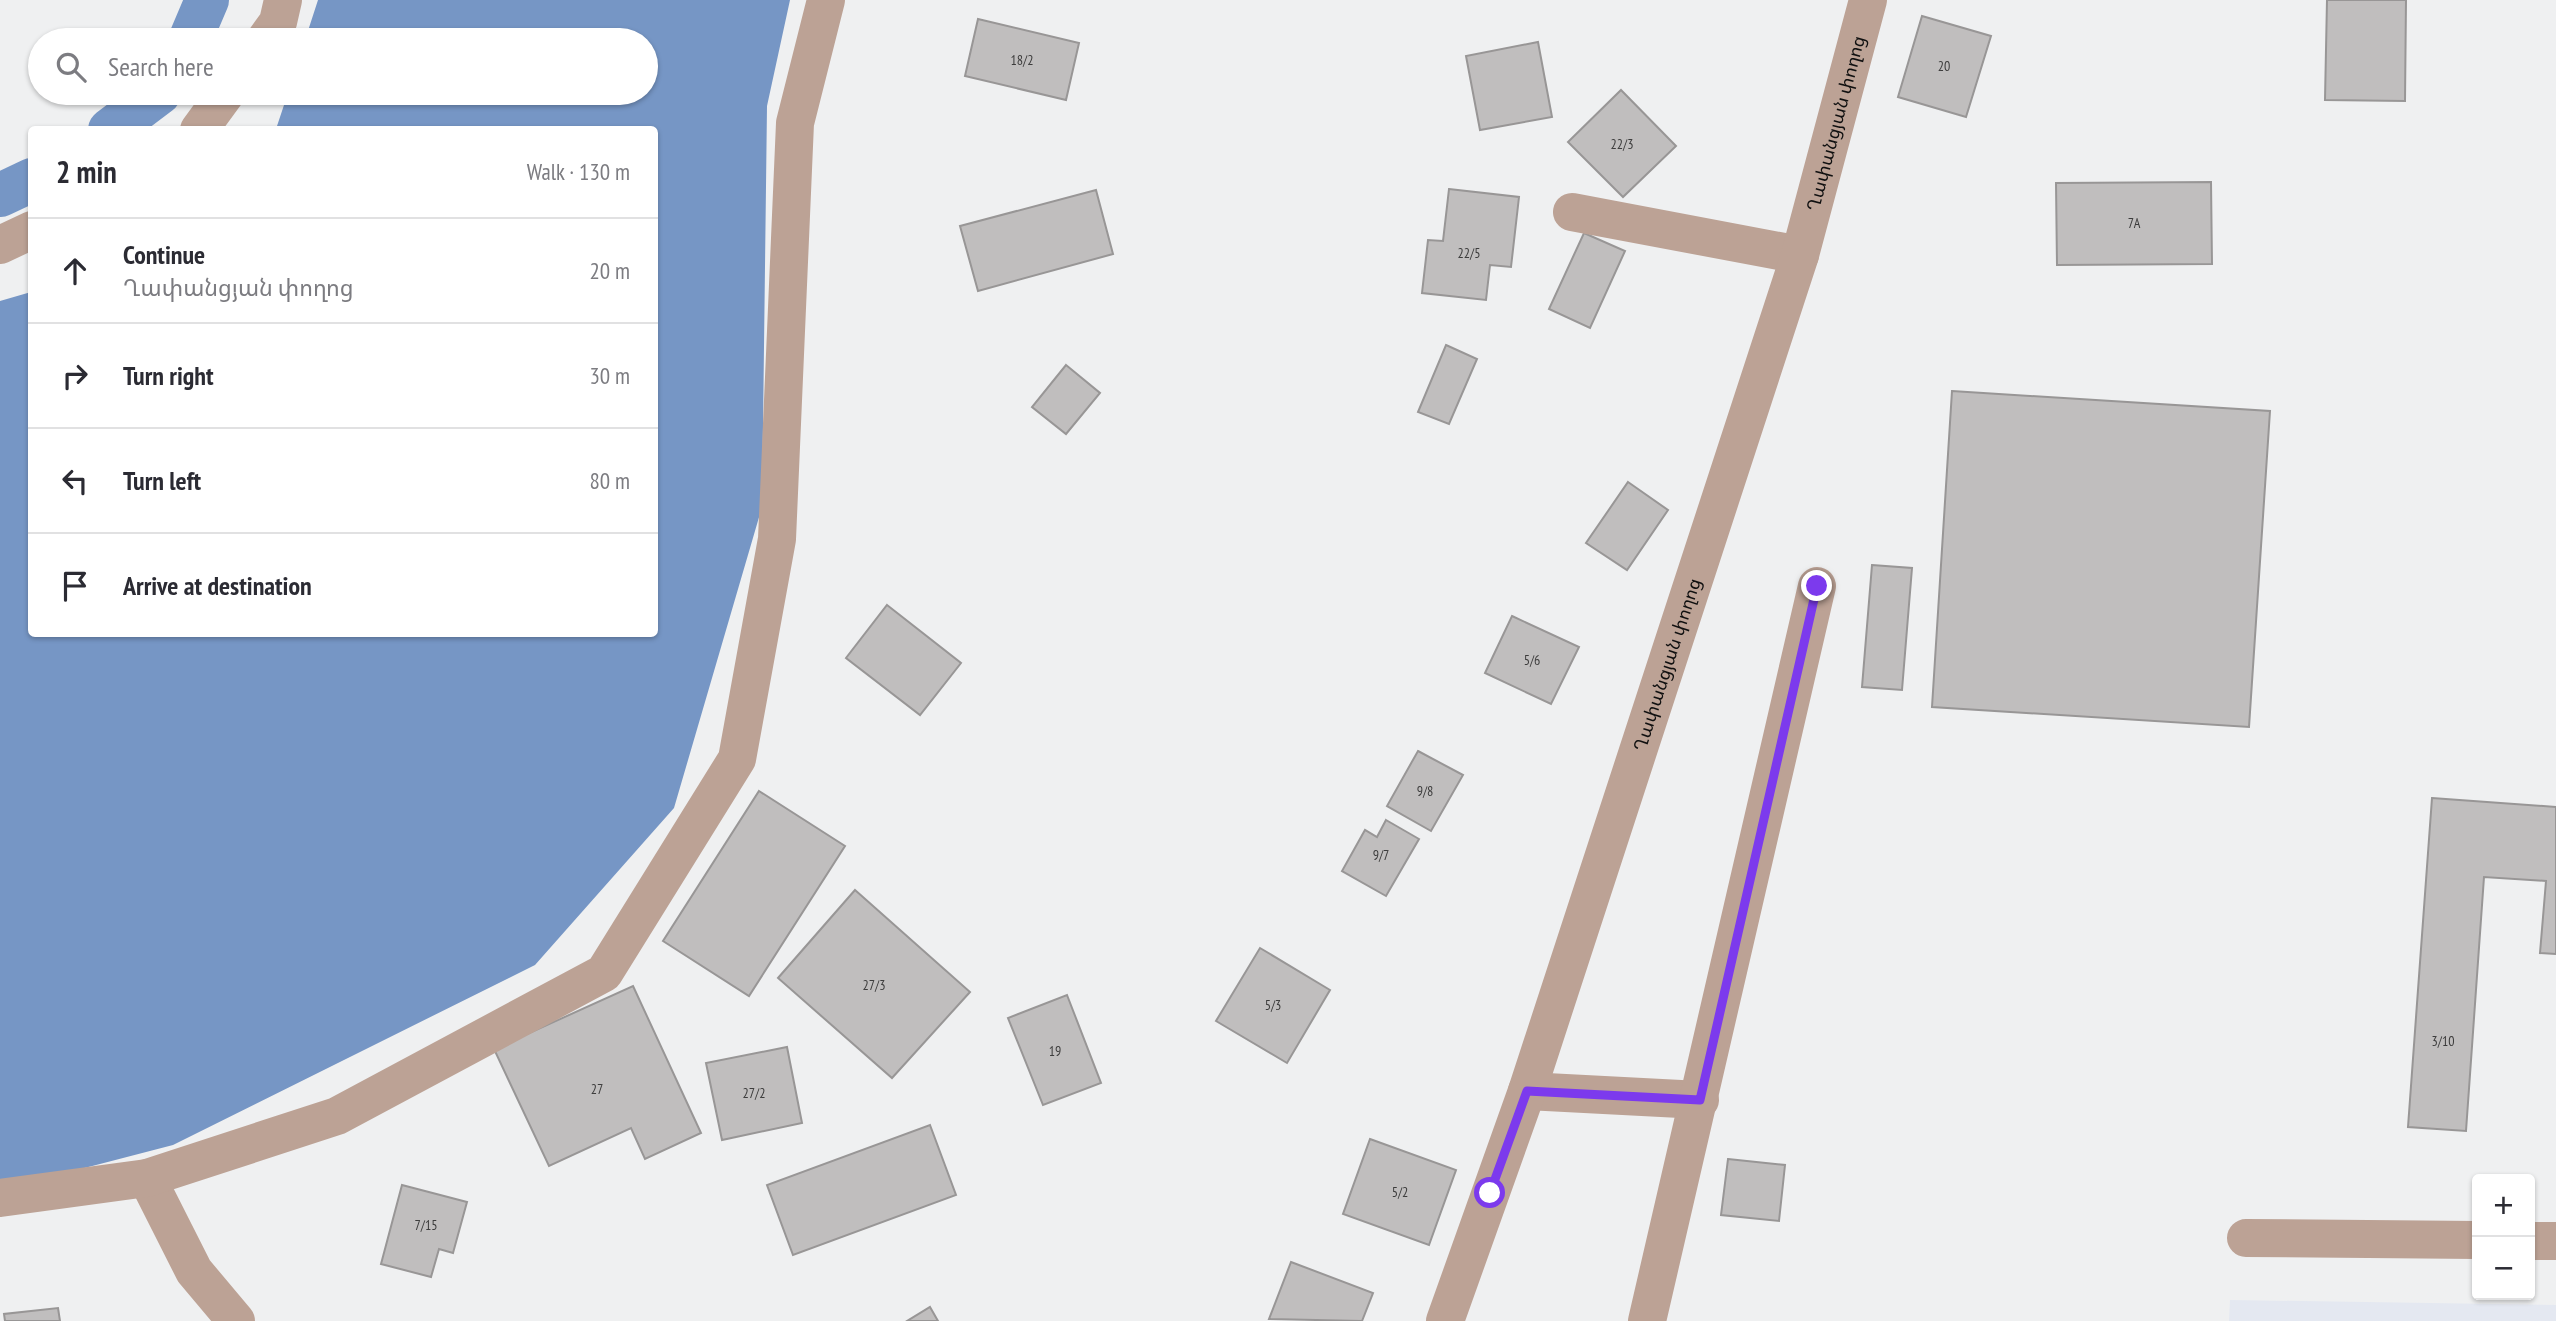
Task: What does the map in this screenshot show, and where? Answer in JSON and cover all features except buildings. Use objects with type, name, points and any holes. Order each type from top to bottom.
[{"type":"street","points":[[274,28],[278,22],[283,0]]},
{"type":"street","points":[[0,1198],[147,1178],[337,1116],[604,973],[737,759],[777,539],[795,123],[826,0]]},
{"type":"street","name":"Ղափանցյան փողոց","points":[[1445,1321],[1527,1091],[1800,255],[1868,0]]},
{"type":"street","points":[[202,126],[217,105]]},
{"type":"street","points":[[1572,212],[1800,255]]},
{"type":"street","points":[[0,245],[28,232]]},
{"type":"street","points":[[1647,1321],[1817,586]]},
{"type":"street","points":[[1527,1091],[1700,1100]]},
{"type":"street","points":[[147,1178],[194,1271],[236,1321]]},
{"type":"street","points":[[2246,1238],[2472,1240]]},
{"type":"street","points":[[2535,1241],[2556,1241]]},
{"type":"shaded area","points":[[2230,1300],[2556,1305],[2556,1321],[2229,1321]]},
{"type":"water","points":[[318,0],[790,0],[767,106],[762,507],[674,808],[535,965],[173,1145],[0,1190],[0,301],[28,293],[28,637],[658,637],[658,126],[277,126],[284,105],[658,105],[658,28],[309,28]]},
{"type":"waterway","points":[[195,28],[207,0]]},
{"type":"waterway","points":[[115,126],[143,105]]},
{"type":"waterway","points":[[0,195],[28,182]]},
{"type":"route","points":[[1490,1193],[1527,1091],[1700,1100],[1817,586]]}]
